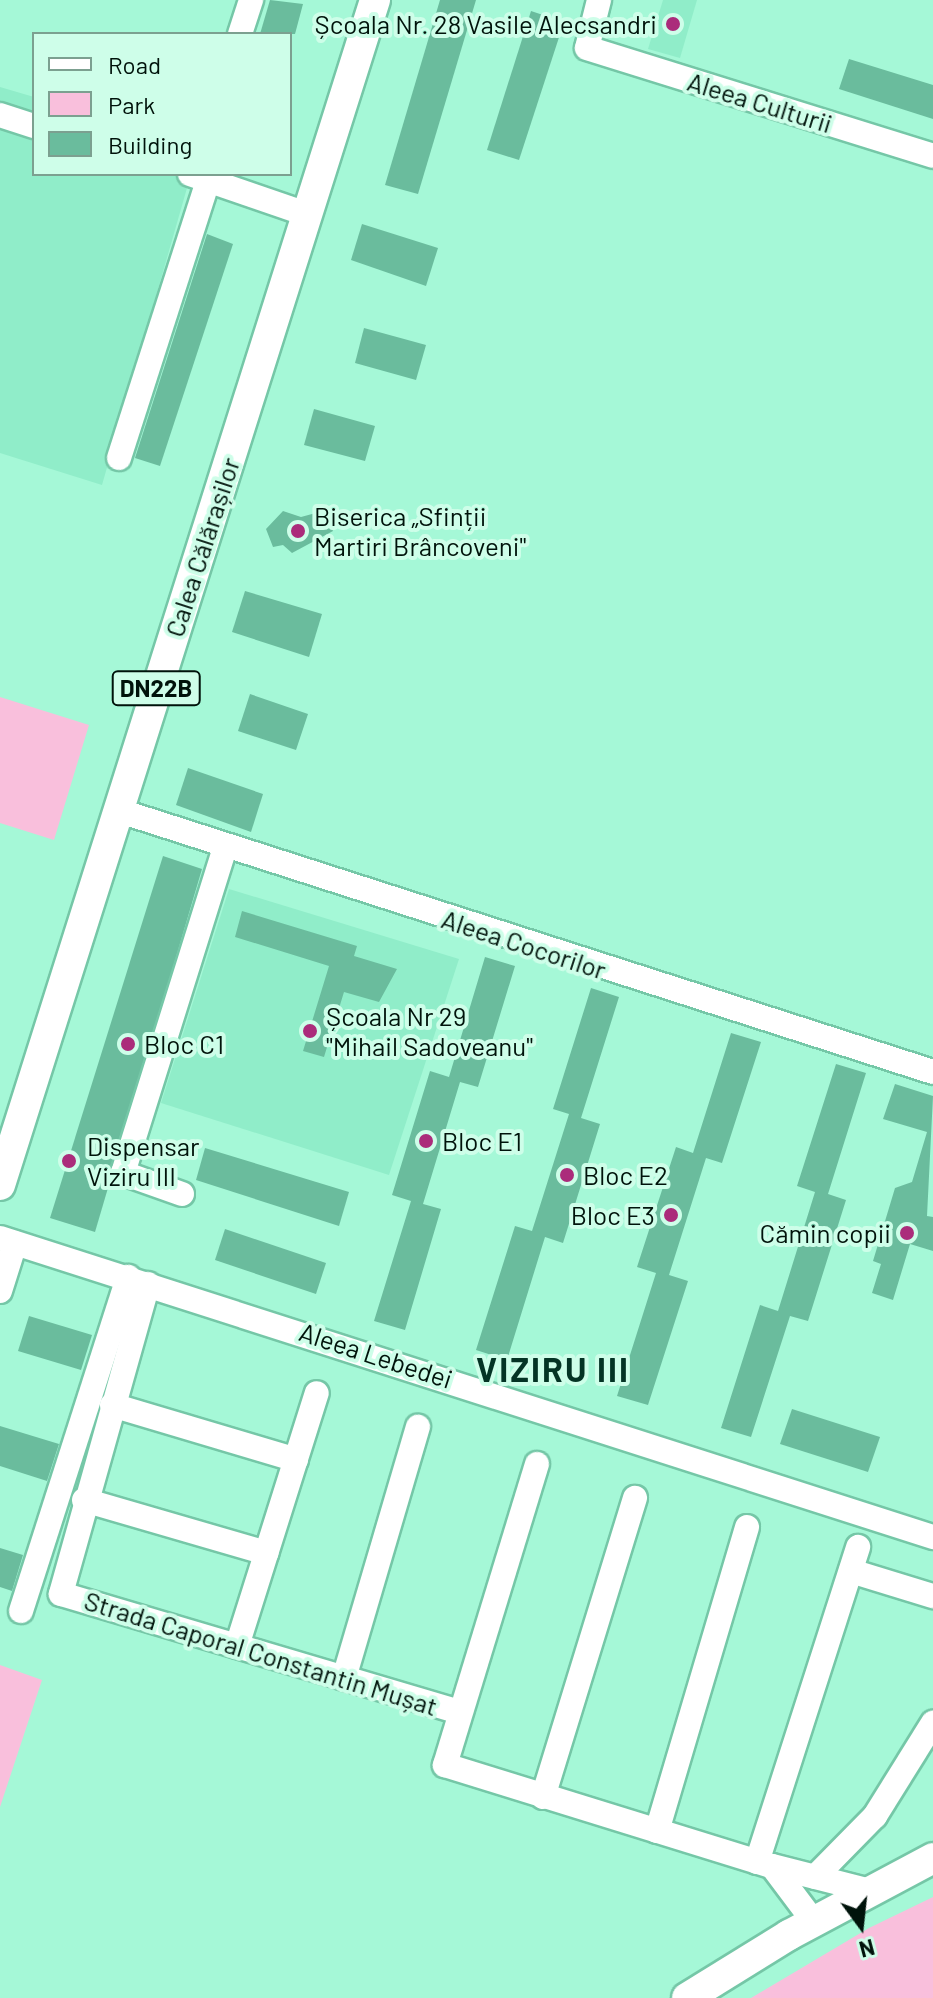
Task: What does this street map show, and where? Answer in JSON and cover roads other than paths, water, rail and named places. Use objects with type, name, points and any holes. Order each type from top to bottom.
[{"type":"main road","name":"Calea Călărașilor","points":[[2,1168],[375,0]]},
{"type":"main road","points":[[687,1998],[814,1922],[933,1858]]},
{"type":"street","points":[[241,32],[251,0]]},
{"type":"street","name":"Aleea Culturii","points":[[599,0],[587,48],[933,156]]},
{"type":"street","points":[[0,115],[32,125]]},
{"type":"street","points":[[119,458],[202,176],[306,214]]},
{"type":"street","name":"Aleea Cocorilor","points":[[117,810],[933,1072]]},
{"type":"street","points":[[182,1194],[123,1173],[225,847]]},
{"type":"street","points":[[0,1291],[8,1240]]},
{"type":"street","name":"Aleea Lebedei","points":[[8,1240],[933,1537]]},
{"type":"street","points":[[138,1281],[112,1405],[84,1500],[266,1553]]},
{"type":"street","points":[[21,1611],[138,1281]]},
{"type":"street","points":[[237,1646],[317,1393]]},
{"type":"street","points":[[112,1405],[296,1460]]},
{"type":"street","points":[[344,1678],[418,1427]]},
{"type":"street","points":[[537,1464],[445,1765],[764,1864],[871,1891]]},
{"type":"street","points":[[543,1797],[635,1498]]},
{"type":"street","name":"Strada Caporal Constantin Mușat","points":[[84,1500],[61,1594],[460,1712]]},
{"type":"street","points":[[657,1831],[747,1527]]},
{"type":"street","points":[[764,1864],[858,1547]]},
{"type":"street","points":[[851,1571],[933,1596]]},
{"type":"street","points":[[815,1877],[875,1816],[933,1723]]},
{"type":"street","points":[[764,1864],[814,1922]]},
{"type":"place","name":"Școala Nr. 28 Vasile Alecsandri","points":[[673,24]]},
{"type":"place","name":"Biserica „Sfinții Martiri Brâncoveni\"","points":[[298,531]]},
{"type":"place","name":"Școala Nr 29 \"Mihail Sadoveanu\"","points":[[310,1031]]},
{"type":"place","name":"Bloc C1","points":[[128,1044]]},
{"type":"place","name":"Bloc E1","points":[[426,1141]]},
{"type":"place","name":"Dispensar Viziru III","points":[[69,1161]]},
{"type":"place","name":"Bloc E2","points":[[567,1175]]},
{"type":"place","name":"Bloc E3","points":[[671,1215]]},
{"type":"place","name":"Cămin copii","points":[[907,1233]]},
{"type":"district","name":"VIZIRU III","points":[[553,1369]]}]
